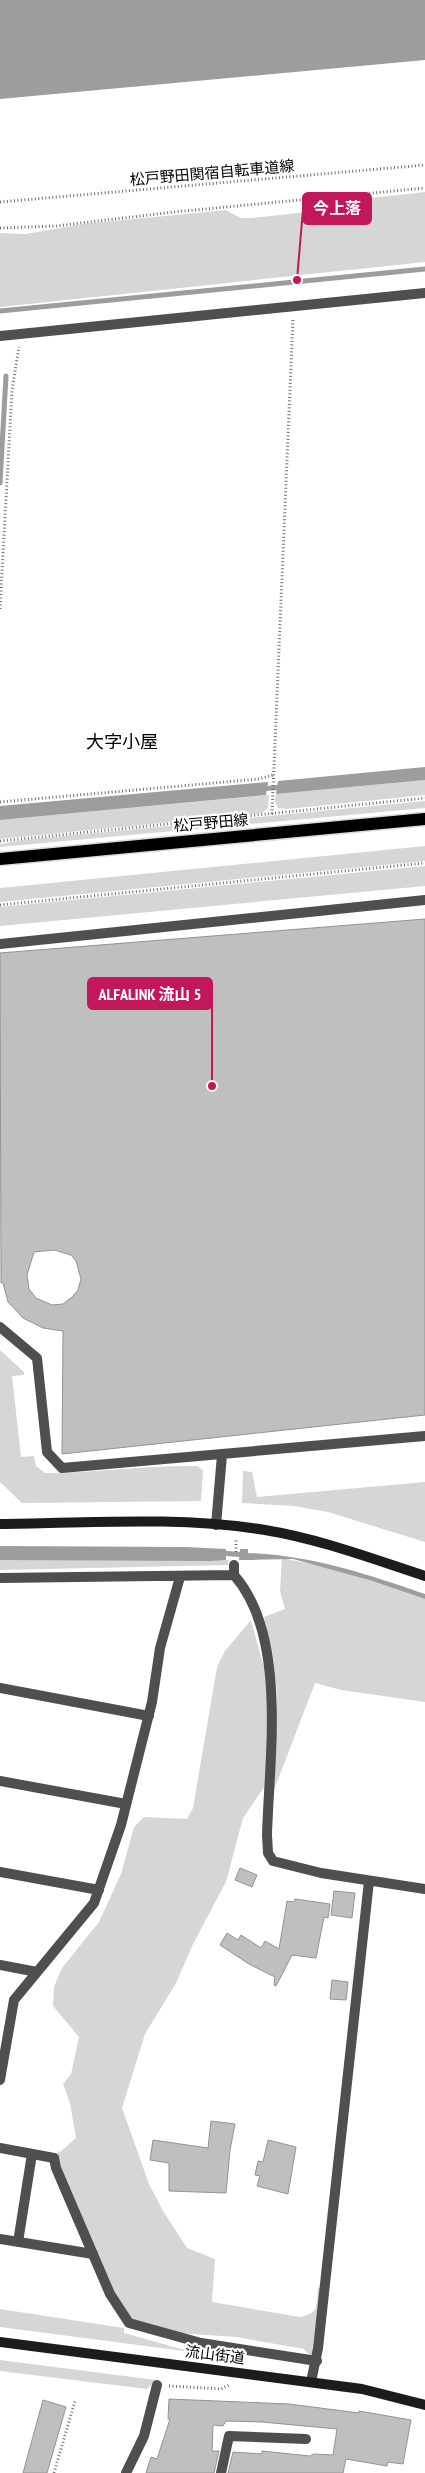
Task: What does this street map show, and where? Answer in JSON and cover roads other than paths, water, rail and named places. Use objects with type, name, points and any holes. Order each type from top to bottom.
[{"type":"main road","name":"松戸野田線","points":[[0,859],[425,818]]},
{"type":"street","points":[[0,336],[425,293]]},
{"type":"street","points":[[0,944],[425,900]]},
{"type":"street","points":[[0,1327],[37,1358],[47,1452],[62,1468],[425,1436]]},
{"type":"street","points":[[216,1524],[222,1454]]},
{"type":"street","points":[[0,1524],[180,1522],[266,1530],[312,1540],[425,1576]]},
{"type":"street","points":[[0,1578],[180,1577],[234,1570],[244,1586],[258,1617],[268,1658],[272,1691],[268,1852],[273,1861],[369,1881],[425,1888]]},
{"type":"street","points":[[0,2080],[2,2057],[14,2000],[94,1904],[126,1804],[149,1716],[160,1648],[180,1577]]},
{"type":"street","points":[[0,1688],[149,1716]]},
{"type":"street","points":[[0,1781],[126,1804]]},
{"type":"street","points":[[0,1872],[99,1890]]},
{"type":"street","points":[[311,2382],[316,2361],[369,1881]]},
{"type":"street","points":[[0,1965],[37,1972]]},
{"type":"street","points":[[0,2148],[54,2158],[110,2294],[129,2323],[201,2343],[316,2361]]},
{"type":"street","points":[[18,2242],[32,2154]]},
{"type":"street","points":[[0,2239],[93,2254]]},
{"type":"street","name":"流山街道","points":[[0,2342],[362,2389],[425,2405]]},
{"type":"street","points":[[126,2473],[144,2436],[157,2385]]},
{"type":"street","points":[[221,2473],[229,2436],[306,2439]]},
{"type":"waterway","points":[[0,311],[425,269]]},
{"type":"waterway","points":[[0,483],[6,376]]},
{"type":"waterway","points":[[261,789],[283,787]]},
{"type":"waterway","points":[[222,1553],[245,1555]]},
{"type":"place","name":"今上落","points":[[297,280]]},
{"type":"place","name":"ALFALINK 流山 5","points":[[212,1086]]},
{"type":"district","name":"大字小屋","points":[[122,742]]}]
